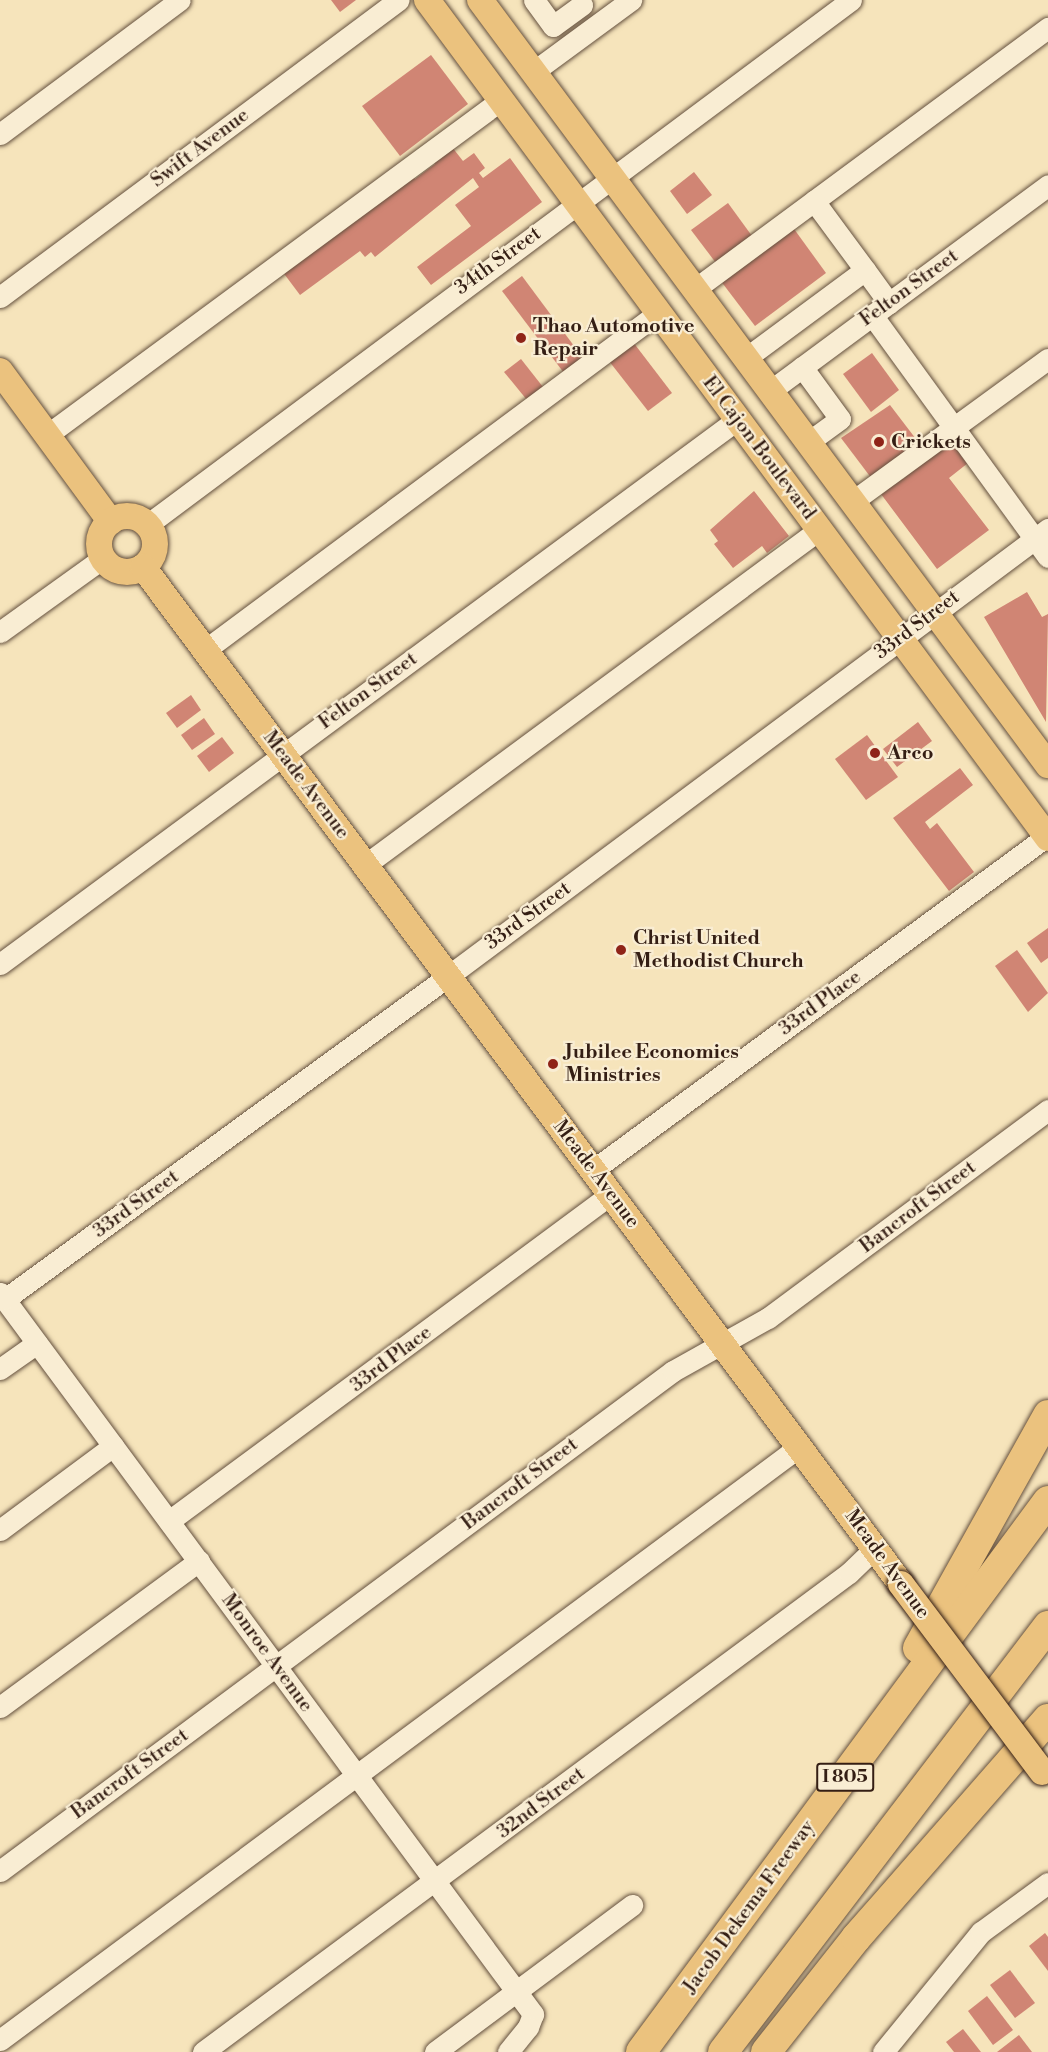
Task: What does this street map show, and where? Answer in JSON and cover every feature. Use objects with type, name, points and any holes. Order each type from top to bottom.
[{"type":"highway","points":[[842,1781],[1048,1416]]},
{"type":"highway","name":"Jacob Dekema Freeway","points":[[641,2052],[1048,1501]]},
{"type":"highway","points":[[723,2052],[1048,1626]]},
{"type":"highway","points":[[766,2052],[856,1938],[1048,1719]]},
{"type":"main road","name":"El Cajon Boulevard","points":[[427,0],[1047,837]]},
{"type":"main road","points":[[480,0],[1048,765]]},
{"type":"main road","points":[[0,371],[111,522]]},
{"type":"main road","points":[[131,517],[147,525],[155,542],[150,560],[143,567],[125,572],[116,569],[103,558],[100,541],[111,522],[131,517]]},
{"type":"main road","name":"Meade Avenue","points":[[143,567],[447,977],[725,1343],[1045,1777]]},
{"type":"street","points":[[0,134],[180,0]]},
{"type":"street","name":"Swift Avenue","points":[[0,297],[399,0]]},
{"type":"street","points":[[534,0],[553,26],[582,5]]},
{"type":"street","points":[[533,72],[631,0]]},
{"type":"street","name":"34th Street","points":[[147,525],[850,0]]},
{"type":"street","points":[[695,290],[1048,28]]},
{"type":"street","points":[[47,435],[501,100]]},
{"type":"street","name":"Felton Street","points":[[770,391],[1048,185]]},
{"type":"street","points":[[814,201],[889,303]]},
{"type":"street","points":[[746,358],[865,270]]},
{"type":"street","points":[[205,650],[658,313]]},
{"type":"street","points":[[872,315],[953,428],[1041,534],[1048,557]]},
{"type":"street","points":[[853,501],[1048,360]]},
{"type":"street","points":[[802,367],[840,419],[808,442]]},
{"type":"street","name":"Felton Street","points":[[0,964],[738,419]]},
{"type":"street","points":[[365,865],[820,529]]},
{"type":"street","name":"33rd Street","points":[[3,1296],[447,977],[1041,534]]},
{"type":"street","points":[[0,632],[103,558]]},
{"type":"street","name":"33rd Place","points":[[593,1170],[1047,837]]},
{"type":"street","name":"Bancroft Street","points":[[0,1871],[673,1371],[768,1318],[1048,1110]]},
{"type":"street","name":"33rd Place","points":[[169,1521],[611,1194]]},
{"type":"street","name":"Monroe Avenue","points":[[3,1296],[533,2014],[528,2027],[508,2052]]},
{"type":"street","points":[[0,1369],[37,1343]]},
{"type":"street","points":[[0,1530],[113,1446]]},
{"type":"street","points":[[0,2040],[800,1446]]},
{"type":"street","name":"32nd Street","points":[[203,2052],[855,1568],[875,1548]]},
{"type":"street","points":[[0,1707],[199,1562]]},
{"type":"street","points":[[884,2052],[981,1932],[1048,1883]]},
{"type":"street","points":[[435,2052],[632,1905]]},
{"type":"building","points":[[331,0],[356,0],[340,12]]},
{"type":"building","points":[[431,55],[468,104],[400,156],[362,106]]},
{"type":"building","points":[[448,142],[463,161],[474,153],[485,168],[479,173],[483,178],[510,158],[542,202],[431,285],[417,267],[471,226],[455,205],[479,187],[473,178],[375,257],[371,252],[365,257],[360,251],[300,295],[279,267],[409,171],[415,179],[435,164],[429,156]]},
{"type":"building","points":[[694,172],[712,195],[687,214],[670,191]]},
{"type":"building","points":[[728,203],[752,236],[716,263],[691,230]]},
{"type":"building","points":[[789,222],[826,273],[755,326],[717,276]]},
{"type":"building","points":[[522,276],[583,358],[564,373],[502,291]]},
{"type":"building","points":[[633,342],[672,393],[648,411],[609,361]]},
{"type":"building","points":[[872,353],[899,390],[871,412],[843,374]]},
{"type":"building","points":[[521,359],[543,387],[527,400],[504,372]]},
{"type":"building","points":[[890,405],[919,443],[872,479],[841,438]]},
{"type":"building","points":[[950,439],[968,463],[949,478],[989,530],[937,569],[878,490],[899,474],[903,479]]},
{"type":"building","points":[[754,491],[789,536],[767,553],[762,546],[733,568],[714,544],[718,541],[710,530]]},
{"type":"building","points":[[1027,592],[1042,617],[1048,614],[1046,722],[984,617]]},
{"type":"building","points":[[191,695],[201,710],[177,728],[166,713]]},
{"type":"building","points":[[204,718],[215,734],[192,750],[181,735]]},
{"type":"building","points":[[918,722],[932,741],[897,767],[883,749]]},
{"type":"building","points":[[867,735],[898,777],[866,800],[835,759]]},
{"type":"building","points":[[222,737],[234,753],[209,772],[197,756]]},
{"type":"building","points":[[960,768],[973,785],[925,822],[930,829],[937,823],[974,872],[949,891],[893,818]]},
{"type":"building","points":[[1048,928],[1048,958],[1041,963],[1027,943]]},
{"type":"building","points":[[1017,950],[1048,993],[1028,1012],[995,966]]},
{"type":"building","points":[[1045,1933],[1048,1937],[1048,1971],[1029,1946]]},
{"type":"building","points":[[1010,1970],[1035,2003],[1015,2018],[990,1985]]},
{"type":"building","points":[[987,1996],[1013,2030],[993,2045],[968,2011]]},
{"type":"building","points":[[963,2029],[981,2052],[954,2052],[946,2042]]},
{"type":"building","points":[[1019,2035],[1032,2052],[997,2052]]},
{"type":"place","name":"Thao Automotive Repair","points":[[521,338]]},
{"type":"place","name":"Crickets","points":[[879,442]]},
{"type":"place","name":"Arco","points":[[875,753]]},
{"type":"place","name":"Christ United Methodist Church","points":[[621,950]]},
{"type":"place","name":"Jubilee Economics Ministries","points":[[553,1064]]}]
